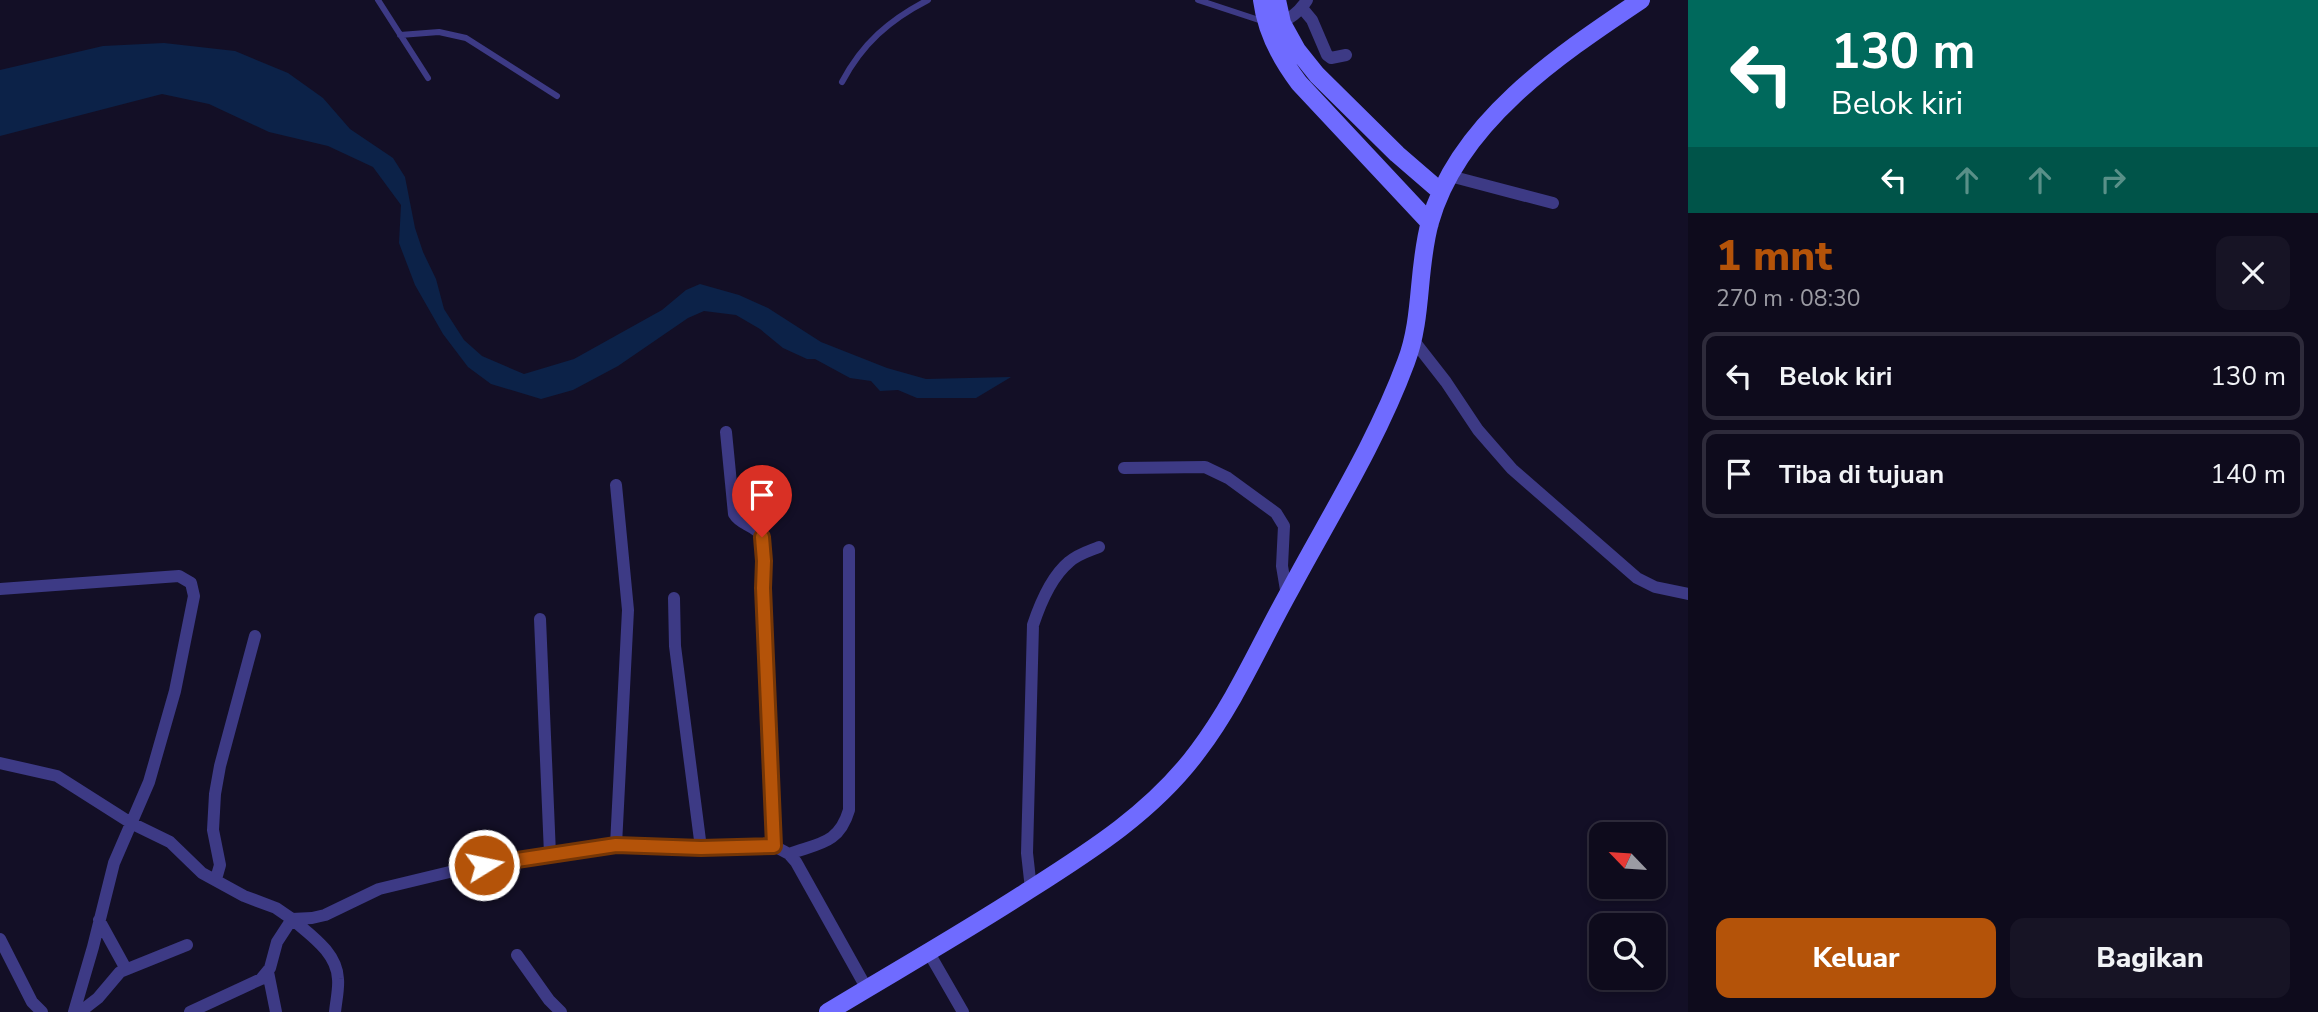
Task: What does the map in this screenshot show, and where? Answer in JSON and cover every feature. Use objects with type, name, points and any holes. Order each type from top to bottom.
[{"type":"main road","points":[[1262,0],[1275,23],[1317,75],[1397,154],[1446,184]]},
{"type":"main road","points":[[1277,0],[1275,23],[1280,55],[1299,83],[1430,223]]},
{"type":"main road","points":[[828,1012],[929,953],[1099,846],[1149,805],[1178,776],[1222,717],[1244,681],[1366,451],[1394,392],[1414,341],[1422,265],[1430,223],[1446,184],[1467,148],[1512,98],[1556,61],[1641,0]]},
{"type":"street","points":[[1275,23],[1305,4],[1327,55],[1331,58],[1346,55]]},
{"type":"street","points":[[1446,184],[1552,203]]},
{"type":"street","points":[[1414,341],[1478,430],[1512,469],[1578,524],[1626,570],[1655,587],[1683,593],[1688,606]]},
{"type":"street","points":[[726,432],[734,514],[740,522],[758,532],[764,546],[763,588],[774,846]]},
{"type":"street","points":[[1124,468],[1205,467],[1227,478],[1276,513],[1284,526],[1282,566],[1287,596]]},
{"type":"street","points":[[616,485],[618,528],[625,568],[628,610],[616,845]]},
{"type":"street","points":[[1031,889],[1027,853],[1033,625],[1039,608],[1067,563],[1082,553],[1099,547]]},
{"type":"street","points":[[789,854],[836,837],[849,810],[849,550]]},
{"type":"street","points":[[0,589],[178,576],[191,583],[194,596],[175,691],[149,782],[114,863],[74,1012]]},
{"type":"street","points":[[674,598],[676,646],[701,848]]},
{"type":"street","points":[[540,619],[550,854]]},
{"type":"street","points":[[216,879],[220,865],[214,830],[215,794],[255,636]]},
{"type":"street","points":[[0,763],[57,776],[131,823],[178,848],[192,864],[216,879],[244,895],[276,908],[292,919],[322,946],[335,966],[338,979],[335,1012]]},
{"type":"street","points":[[292,919],[325,915],[379,889],[462,869],[550,854],[616,845],[701,848],[774,846],[789,854],[867,989]]},
{"type":"street","points":[[275,1012],[268,972],[277,942],[292,919]]},
{"type":"street","points":[[99,920],[126,969]]},
{"type":"street","points":[[0,939],[32,1002],[41,1012]]},
{"type":"street","points":[[80,1012],[126,969],[187,945]]},
{"type":"street","points":[[929,953],[963,1012]]},
{"type":"street","points":[[517,955],[549,1000],[561,1012]]},
{"type":"street","points":[[190,1012],[261,979],[268,972]]},
{"type":"lane","points":[[378,0],[428,78]]},
{"type":"lane","points":[[842,82],[853,61],[872,38],[886,25],[928,0]]},
{"type":"lane","points":[[1198,0],[1275,23]]},
{"type":"lane","points":[[400,35],[439,32],[466,38],[557,96]]},
{"type":"water","points":[[164,43],[235,51],[288,73],[323,98],[350,129],[393,158],[405,177],[415,228],[436,279],[444,309],[464,340],[482,356],[524,374],[574,359],[662,310],[686,290],[700,284],[739,295],[768,308],[821,342],[887,368],[926,379],[1011,377],[976,398],[917,398],[898,390],[880,391],[871,381],[850,378],[815,359],[807,359],[783,348],[760,329],[736,315],[704,311],[688,318],[618,366],[573,390],[541,399],[491,384],[468,367],[443,334],[415,285],[399,243],[401,205],[373,167],[328,146],[269,132],[209,104],[162,94],[0,136],[0,70],[103,46]]},
{"type":"route","points":[[484,865],[616,845],[701,848],[774,846],[762,537]]}]
